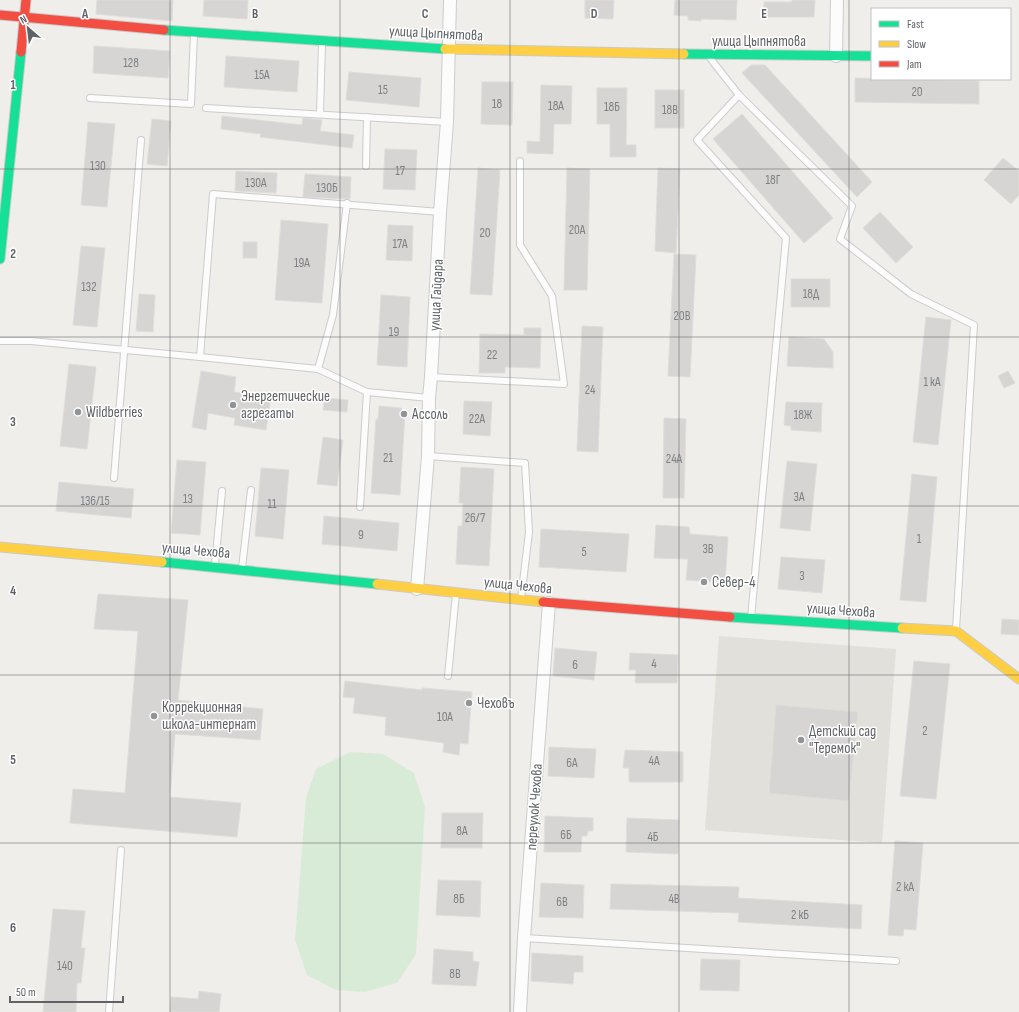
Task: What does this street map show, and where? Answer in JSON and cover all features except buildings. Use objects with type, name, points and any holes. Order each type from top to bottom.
[{"type":"street","points":[[0,259],[26,0]]},
{"type":"street","name":"улица Гайдара","points":[[417,589],[428,456],[428,398],[431,377],[440,212],[447,122],[450,0]]},
{"type":"street","points":[[836,56],[837,0]]},
{"type":"street","name":"улица Цыпнятова","points":[[0,15],[194,33],[449,49],[708,55],[871,56]]},
{"type":"street","name":"улица Чехова","points":[[0,547],[215,566],[549,603],[751,619],[956,631]]},
{"type":"street","name":"переулок Чехова","points":[[520,1012],[524,938],[549,603]]},
{"type":"street","points":[[956,631],[1019,679]]},
{"type":"lane","points":[[90,98],[191,104],[194,33]]},
{"type":"lane","points":[[320,114],[322,41]]},
{"type":"lane","points":[[708,55],[739,95],[852,206],[840,239],[911,294],[974,325],[956,631]]},
{"type":"lane","points":[[739,95],[697,140],[786,238],[751,619]]},
{"type":"lane","points":[[206,108],[447,122]]},
{"type":"lane","points":[[366,117],[366,166]]},
{"type":"lane","points":[[114,478],[141,140]]},
{"type":"lane","points":[[431,377],[564,384],[552,296],[520,245],[520,161]]},
{"type":"lane","points":[[200,357],[213,194],[440,212]]},
{"type":"lane","points":[[318,368],[333,315],[347,204]]},
{"type":"lane","points":[[0,341],[124,349],[318,368],[367,392],[428,398]]},
{"type":"lane","points":[[360,507],[367,392]]},
{"type":"lane","points":[[428,456],[525,463],[529,532],[521,600]]},
{"type":"lane","points":[[215,566],[222,490]]},
{"type":"lane","points":[[242,569],[251,490]]},
{"type":"lane","points":[[448,676],[456,593]]},
{"type":"lane","points":[[109,1012],[121,850]]},
{"type":"lane","points":[[524,938],[896,961]]},
{"type":"shaded area","name":"Детский сад \"Теремок\"","points":[[719,636],[896,649],[882,843],[705,830]]},
{"type":"green space","points":[[350,752],[383,754],[414,773],[425,807],[416,954],[397,983],[365,992],[336,990],[307,975],[295,940],[306,798],[316,769]]},
{"type":"traffic: fast","points":[[164,30],[445,49]]},
{"type":"traffic: fast","points":[[0,259],[21,52]]},
{"type":"traffic: fast","points":[[684,54],[871,56]]},
{"type":"traffic: fast","points":[[162,562],[377,584]]},
{"type":"traffic: fast","points":[[730,617],[902,628]]},
{"type":"traffic: slow","points":[[445,49],[684,54]]},
{"type":"traffic: slow","points":[[0,547],[162,562]]},
{"type":"traffic: slow","points":[[377,584],[543,602]]},
{"type":"traffic: slow","points":[[902,628],[956,631],[1019,679]]},
{"type":"traffic: jam","points":[[21,52],[26,0]]},
{"type":"traffic: jam","points":[[0,15],[164,30]]},
{"type":"traffic: jam","points":[[543,602],[730,617]]},
{"type":"place","name":"Энергетические агрегаты","points":[[233,405]]},
{"type":"place","name":"Wildberries","points":[[78,412]]},
{"type":"place","name":"Ассоль","points":[[404,414]]},
{"type":"place","name":"Север-4","points":[[704,582]]},
{"type":"place","name":"Чеховъ","points":[[469,703]]},
{"type":"place","name":"Коррекционная школа-интернат","points":[[154,716]]},
{"type":"place","name":"Детский сад \"Теремок\"","points":[[801,740]]}]
